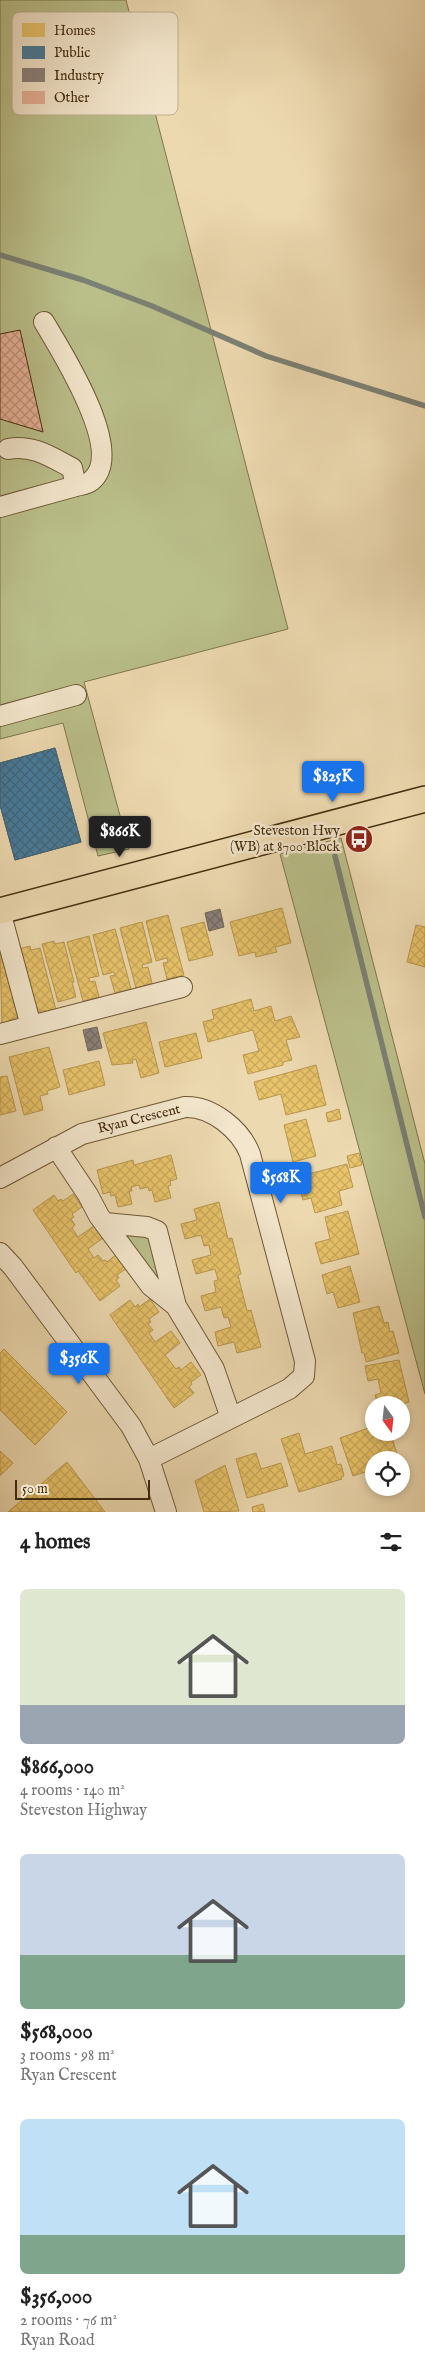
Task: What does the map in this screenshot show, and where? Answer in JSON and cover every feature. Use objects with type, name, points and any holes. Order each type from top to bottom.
[{"type":"main road","points":[[0,911],[425,799]]},
{"type":"street","points":[[0,507],[91,481],[100,467],[102,448],[97,426],[84,392],[44,322]]},
{"type":"street","points":[[8,449],[18,447],[36,450],[72,468],[76,486]]},
{"type":"street","points":[[0,716],[76,695]]},
{"type":"street","points":[[0,911],[31,1026]]},
{"type":"street","points":[[0,1034],[182,987]]},
{"type":"street","name":"Ryan Crescent","points":[[0,1178],[56,1146],[82,1134],[185,1107],[202,1109],[234,1128],[244,1141],[250,1154],[311,1380],[289,1389],[149,1459]]},
{"type":"street","points":[[56,1146],[105,1223],[150,1286],[176,1306]]},
{"type":"street","points":[[105,1223],[147,1227],[156,1232],[176,1306],[214,1369],[232,1418]]},
{"type":"street","points":[[0,1253],[13,1267],[131,1426],[149,1459],[166,1512]]},
{"type":"green space","points":[[0,0],[126,0],[129,12],[12,12],[12,115],[156,115],[288,629],[84,682],[129,849],[98,856],[63,723],[0,739]]},
{"type":"green space","points":[[341,838],[425,1164],[425,1394],[280,854]]},
{"type":"green space","points":[[124,1233],[149,1236],[159,1278],[157,1278]]},
{"type":"building: Homes","points":[[282,908],[291,943],[275,947],[277,952],[256,957],[255,952],[239,956],[230,922]]},
{"type":"building: Homes","points":[[168,915],[184,975],[167,979],[163,963],[168,962],[167,958],[156,961],[146,921]]},
{"type":"building: Homes","points":[[142,922],[152,962],[142,965],[143,968],[148,967],[152,983],[136,988],[120,928]]},
{"type":"building: Homes","points":[[204,922],[213,955],[189,961],[181,928]]},
{"type":"building: Homes","points":[[416,925],[425,927],[425,967],[407,962]]},
{"type":"building: Homes","points":[[115,929],[131,989],[115,993],[110,976],[115,975],[114,972],[103,975],[93,935]]},
{"type":"building: Homes","points":[[89,936],[99,976],[89,978],[90,982],[95,981],[99,997],[83,1001],[67,942]]},
{"type":"building: Homes","points":[[54,941],[55,944],[64,942],[76,997],[58,1002],[42,944]]},
{"type":"building: Homes","points":[[30,946],[31,950],[40,948],[56,1010],[46,1013],[45,1010],[39,1012],[35,1010],[19,949]]},
{"type":"building: Homes","points":[[4,953],[20,1014],[12,1019],[12,1021],[2,1024],[0,954]]},
{"type":"building: Homes","points":[[251,999],[254,1011],[271,1006],[275,1021],[291,1016],[300,1037],[286,1040],[292,1060],[283,1062],[283,1065],[248,1074],[243,1055],[259,1051],[253,1030],[208,1042],[203,1022],[214,1019],[212,1010]]},
{"type":"building: Homes","points":[[146,1022],[159,1073],[141,1078],[136,1059],[132,1060],[133,1063],[112,1065],[103,1033]]},
{"type":"building: Homes","points":[[196,1033],[202,1058],[165,1067],[159,1042]]},
{"type":"building: Homes","points":[[49,1047],[60,1087],[47,1091],[48,1094],[40,1096],[43,1110],[24,1115],[9,1057]]},
{"type":"building: Homes","points":[[99,1061],[105,1085],[69,1095],[63,1070]]},
{"type":"building: Homes","points":[[316,1065],[326,1105],[286,1115],[281,1094],[259,1100],[254,1082]]},
{"type":"building: Homes","points":[[7,1076],[16,1111],[0,1115],[0,1077]]},
{"type":"building: Homes","points":[[339,1109],[341,1119],[328,1122],[326,1113]]},
{"type":"building: Homes","points":[[306,1119],[316,1156],[293,1162],[284,1125]]},
{"type":"building: Homes","points":[[359,1153],[362,1165],[350,1168],[347,1156]]},
{"type":"building: Homes","points":[[171,1155],[177,1179],[170,1181],[171,1185],[168,1186],[171,1198],[155,1202],[152,1190],[149,1191],[148,1187],[140,1189],[139,1185],[131,1187],[132,1191],[129,1191],[132,1204],[118,1207],[115,1195],[111,1196],[110,1192],[103,1194],[97,1170],[133,1160],[134,1165]]},
{"type":"building: Homes","points":[[347,1164],[353,1187],[339,1191],[342,1205],[315,1213],[311,1198],[303,1200],[297,1177]]},
{"type":"building: Homes","points":[[73,1194],[82,1207],[72,1214],[74,1217],[71,1219],[75,1225],[72,1228],[78,1237],[94,1226],[103,1238],[88,1249],[94,1258],[98,1255],[103,1261],[107,1262],[117,1254],[127,1268],[117,1275],[119,1278],[116,1280],[120,1286],[100,1301],[78,1271],[76,1273],[33,1210],[54,1195],[58,1201],[61,1199],[63,1201]]},
{"type":"building: Homes","points":[[219,1202],[228,1239],[232,1238],[241,1274],[238,1275],[247,1311],[251,1310],[261,1347],[237,1353],[234,1342],[218,1346],[215,1332],[231,1327],[228,1317],[224,1318],[221,1307],[205,1311],[201,1296],[216,1292],[214,1281],[218,1280],[215,1269],[196,1274],[192,1260],[211,1255],[209,1245],[204,1246],[201,1235],[185,1239],[181,1224],[197,1220],[194,1209]]},
{"type":"building: Homes","points":[[348,1211],[359,1254],[321,1264],[315,1243],[330,1239],[325,1217]]},
{"type":"building: Homes","points":[[350,1266],[360,1302],[338,1308],[333,1292],[327,1294],[322,1275]]},
{"type":"building: Homes","points":[[150,1299],[159,1312],[149,1319],[151,1322],[148,1324],[153,1330],[149,1333],[155,1342],[171,1331],[180,1343],[165,1355],[176,1369],[179,1367],[181,1370],[191,1362],[201,1375],[191,1382],[192,1384],[189,1387],[194,1393],[174,1408],[110,1315],[130,1300],[135,1307],[138,1304],[139,1307]]},
{"type":"building: Homes","points":[[379,1306],[384,1323],[388,1322],[390,1332],[393,1331],[399,1353],[366,1362],[364,1353],[362,1353],[353,1313]]},
{"type":"building: Homes","points":[[4,1349],[67,1412],[35,1445],[0,1410],[0,1353]]},
{"type":"building: Homes","points":[[399,1360],[408,1396],[375,1396],[381,1393],[378,1379],[368,1381],[365,1366]]},
{"type":"building: Homes","points":[[365,1429],[365,1441],[393,1441],[396,1451],[365,1451],[365,1472],[353,1476],[340,1438]]},
{"type":"building: Homes","points":[[299,1433],[305,1454],[332,1446],[337,1465],[341,1464],[344,1476],[341,1477],[342,1479],[299,1492],[281,1439]]},
{"type":"building: Homes","points":[[0,1451],[13,1463],[1,1475],[0,1475]]},
{"type":"building: Homes","points":[[256,1453],[261,1469],[281,1463],[288,1486],[247,1498],[236,1459]]},
{"type":"building: Homes","points":[[67,1462],[105,1512],[8,1512]]},
{"type":"building: Homes","points":[[225,1465],[239,1511],[204,1512],[195,1481]]},
{"type":"building: Homes","points":[[263,1504],[265,1512],[253,1512],[252,1507]]},
{"type":"building: Public","points":[[55,748],[81,842],[15,860],[0,805],[0,763]]},
{"type":"building: Public","points":[[55,748],[81,842],[15,860],[0,805],[0,763]]},
{"type":"building: Industry","points":[[220,909],[224,927],[209,931],[205,913]]},
{"type":"building: Industry","points":[[97,1027],[102,1048],[88,1051],[83,1030]]},
{"type":"building: Other","points":[[20,330],[43,432],[0,419],[0,334]]},
{"type":"waterway","points":[[0,255],[83,280],[152,306],[266,356],[425,406]]},
{"type":"waterway","points":[[335,856],[425,1217]]},
{"type":"place","name":"Steveston Hwy (WB) at 8700 Block","points":[[359,839]]}]
